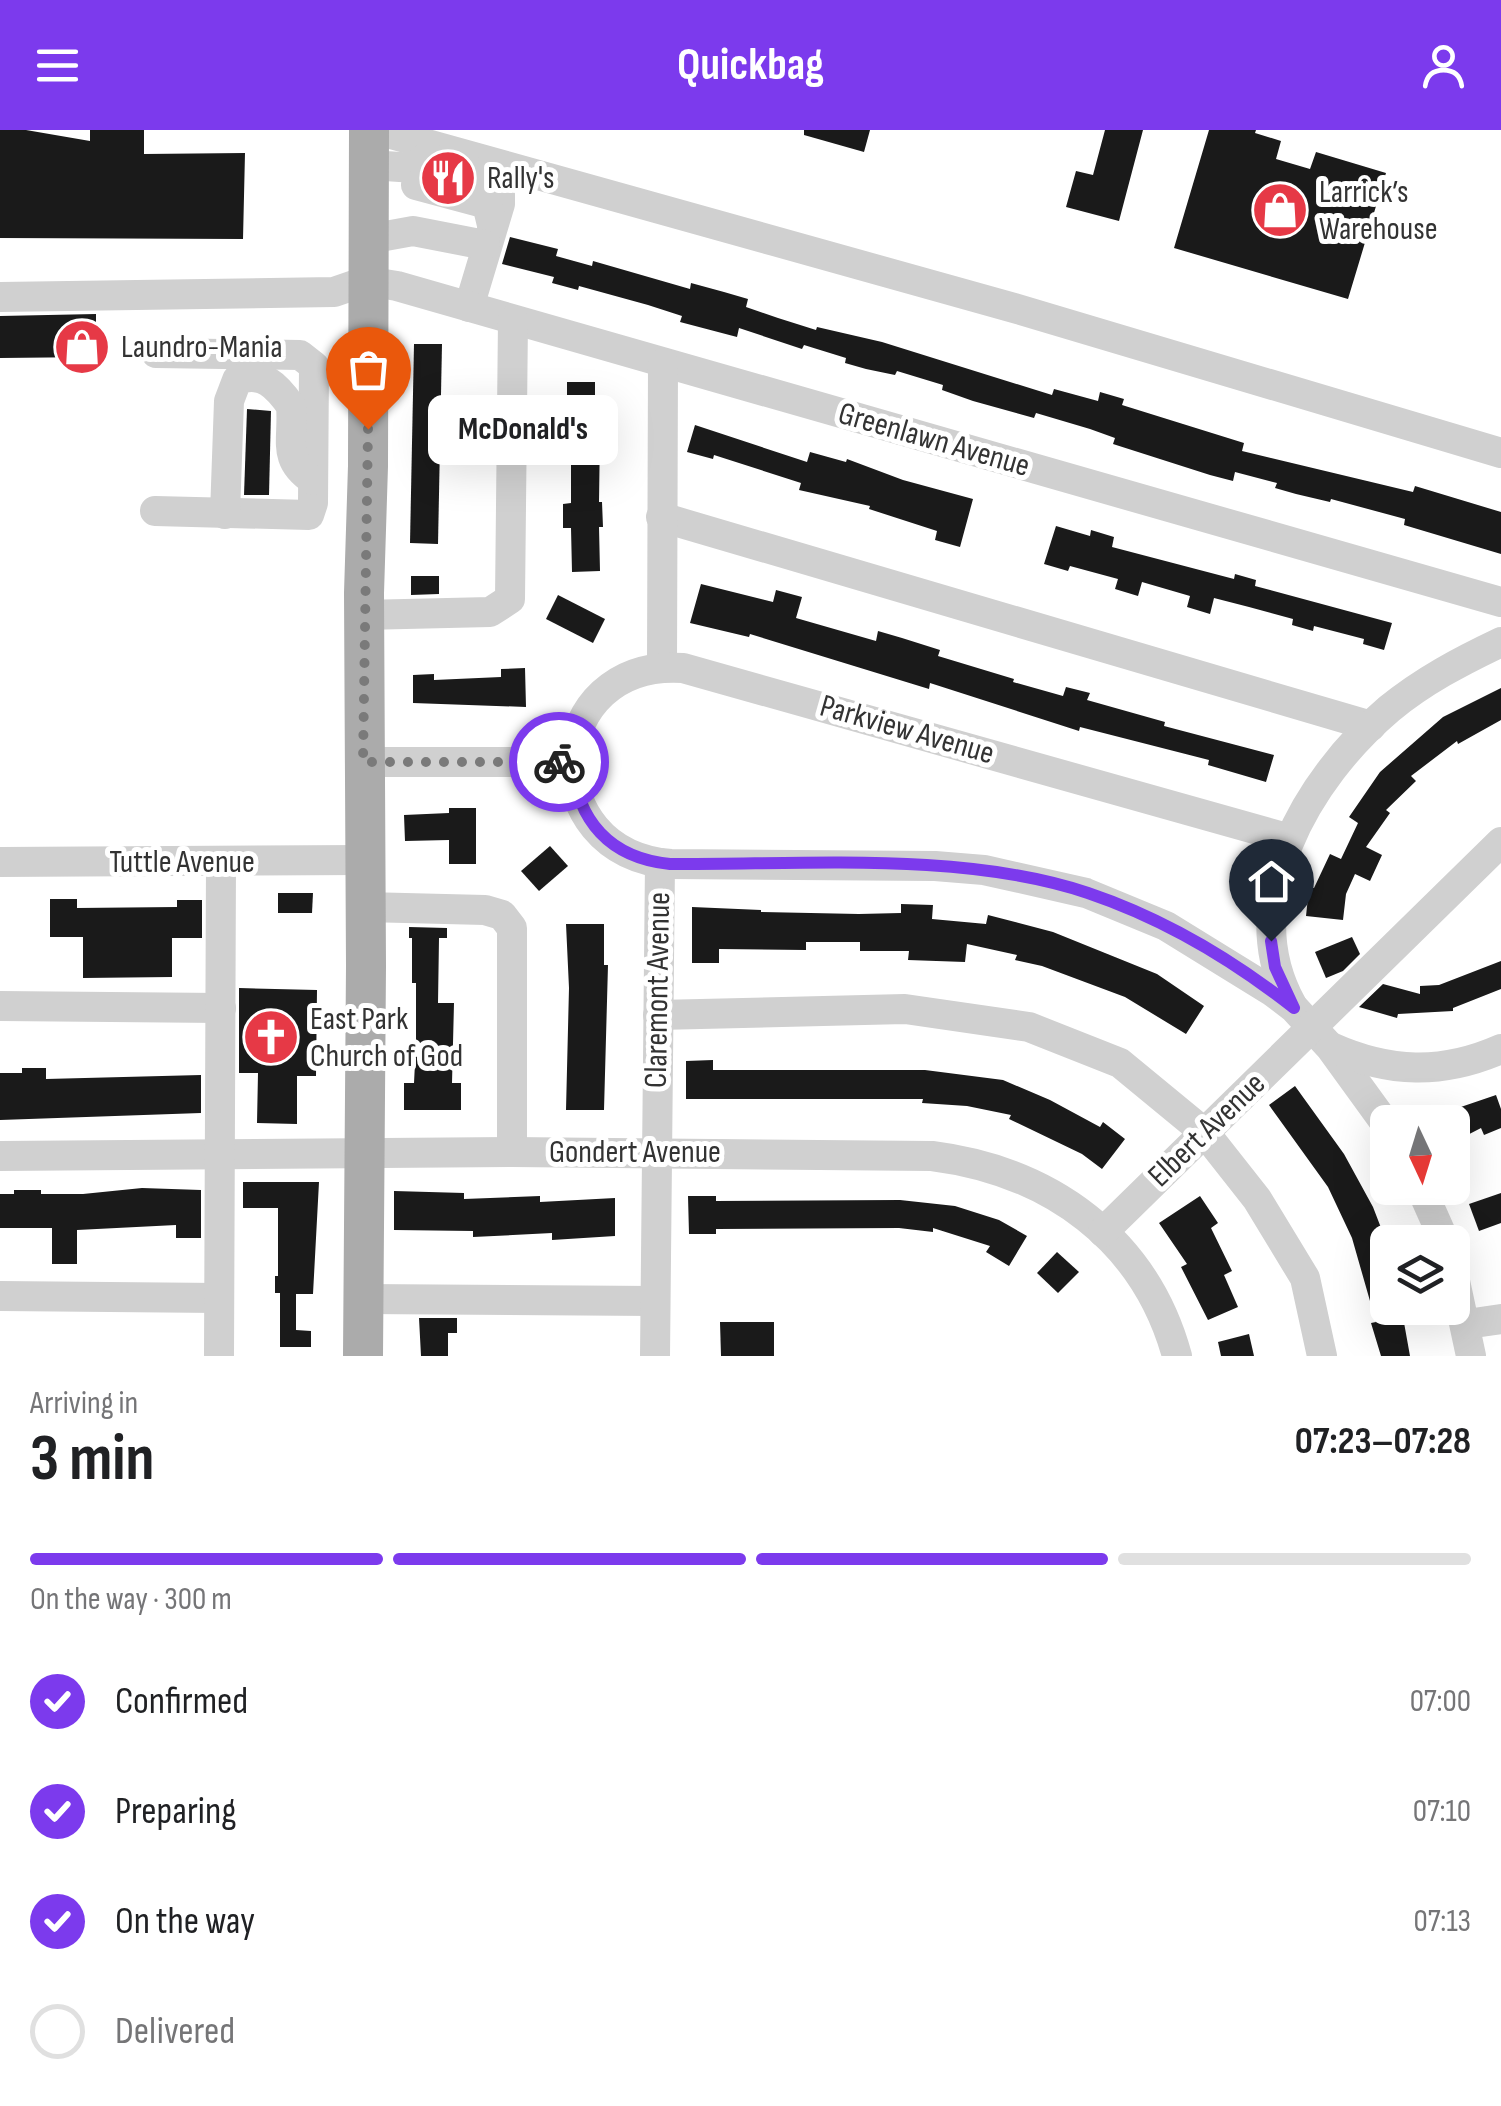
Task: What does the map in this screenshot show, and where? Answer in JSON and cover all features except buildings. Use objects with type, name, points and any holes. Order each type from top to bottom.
[{"type":"main road","points":[[364,1356],[366,281],[372,142]]},
{"type":"street","points":[[372,142],[416,177]]},
{"type":"street","points":[[372,142],[1014,308],[1501,452]]},
{"type":"street","points":[[413,230],[416,177],[423,159],[487,174],[500,194],[500,204],[469,307]]},
{"type":"street","points":[[369,239],[413,230],[488,235]]},
{"type":"street","points":[[0,297],[334,292],[366,281]]},
{"type":"street","name":"Greenlawn Avenue","points":[[366,281],[397,286],[1501,602]]},
{"type":"street","points":[[364,615],[490,612],[510,599],[513,320]]},
{"type":"street","points":[[156,353],[300,355],[310,359],[314,366],[309,515],[156,512]]},
{"type":"street","points":[[216,354],[217,406],[227,423]]},
{"type":"street","points":[[662,666],[663,363]]},
{"type":"street","points":[[225,514],[227,423],[232,388],[237,380],[249,375],[267,380],[290,406],[291,461],[313,480]]},
{"type":"street","points":[[661,517],[1371,726]]},
{"type":"street","points":[[1371,1105],[1311,1028],[1275,967],[1271,941],[1274,885],[1290,839],[1334,769],[1371,726],[1421,685],[1501,642]]},
{"type":"street","name":"Parkview Avenue","points":[[572,762],[580,724],[594,702],[629,674],[662,666],[711,674],[1290,839]]},
{"type":"street","points":[[363,762],[572,762],[579,804],[602,836],[624,852],[660,863],[935,866],[1048,882],[1166,926],[1226,961],[1311,1028],[1361,1060],[1421,1070],[1450,1066],[1501,1049]]},
{"type":"street","name":"Elbert Avenue","points":[[1104,1232],[1501,842]]},
{"type":"street","name":"Tuttle Avenue","points":[[0,862],[364,860]]},
{"type":"street","points":[[219,1356],[221,862]]},
{"type":"street","name":"Claremont Avenue","points":[[655,1356],[660,863]]},
{"type":"street","points":[[365,907],[485,910],[502,915],[512,928],[512,1152]]},
{"type":"street","points":[[0,1006],[221,1008]]},
{"type":"street","points":[[658,1015],[905,1009],[1029,1027],[1120,1063],[1205,1132],[1257,1199],[1305,1278],[1322,1356]]},
{"type":"street","name":"Gondert Avenue","points":[[0,1156],[656,1152],[932,1156],[965,1160],[1026,1179],[1104,1232],[1146,1282],[1161,1309],[1177,1356]]},
{"type":"street","points":[[0,1296],[219,1298]]},
{"type":"street","points":[[364,1300],[656,1301]]},
{"type":"street","points":[[1470,1323],[1501,1319]]},
{"type":"street","points":[[1466,1325],[1471,1356]]},
{"type":"way so far","points":[[368,429],[363,762],[559,762]]},
{"type":"place","name":"Rally's","points":[[448,178]]},
{"type":"place","name":"Larrick’s Warehouse","points":[[1280,210]]},
{"type":"place","name":"Laundro-Mania","points":[[82,347]]},
{"type":"place","name":"McDonald's","points":[[368,429]]},
{"type":"place","name":"East Park Church of God","points":[[271,1037]]},
{"type":"route","points":[[559,762],[572,762],[579,804],[602,836],[644,860],[670,864],[935,866],[1048,882],[1122,906],[1166,926],[1294,1008],[1275,967],[1271,941]]}]
